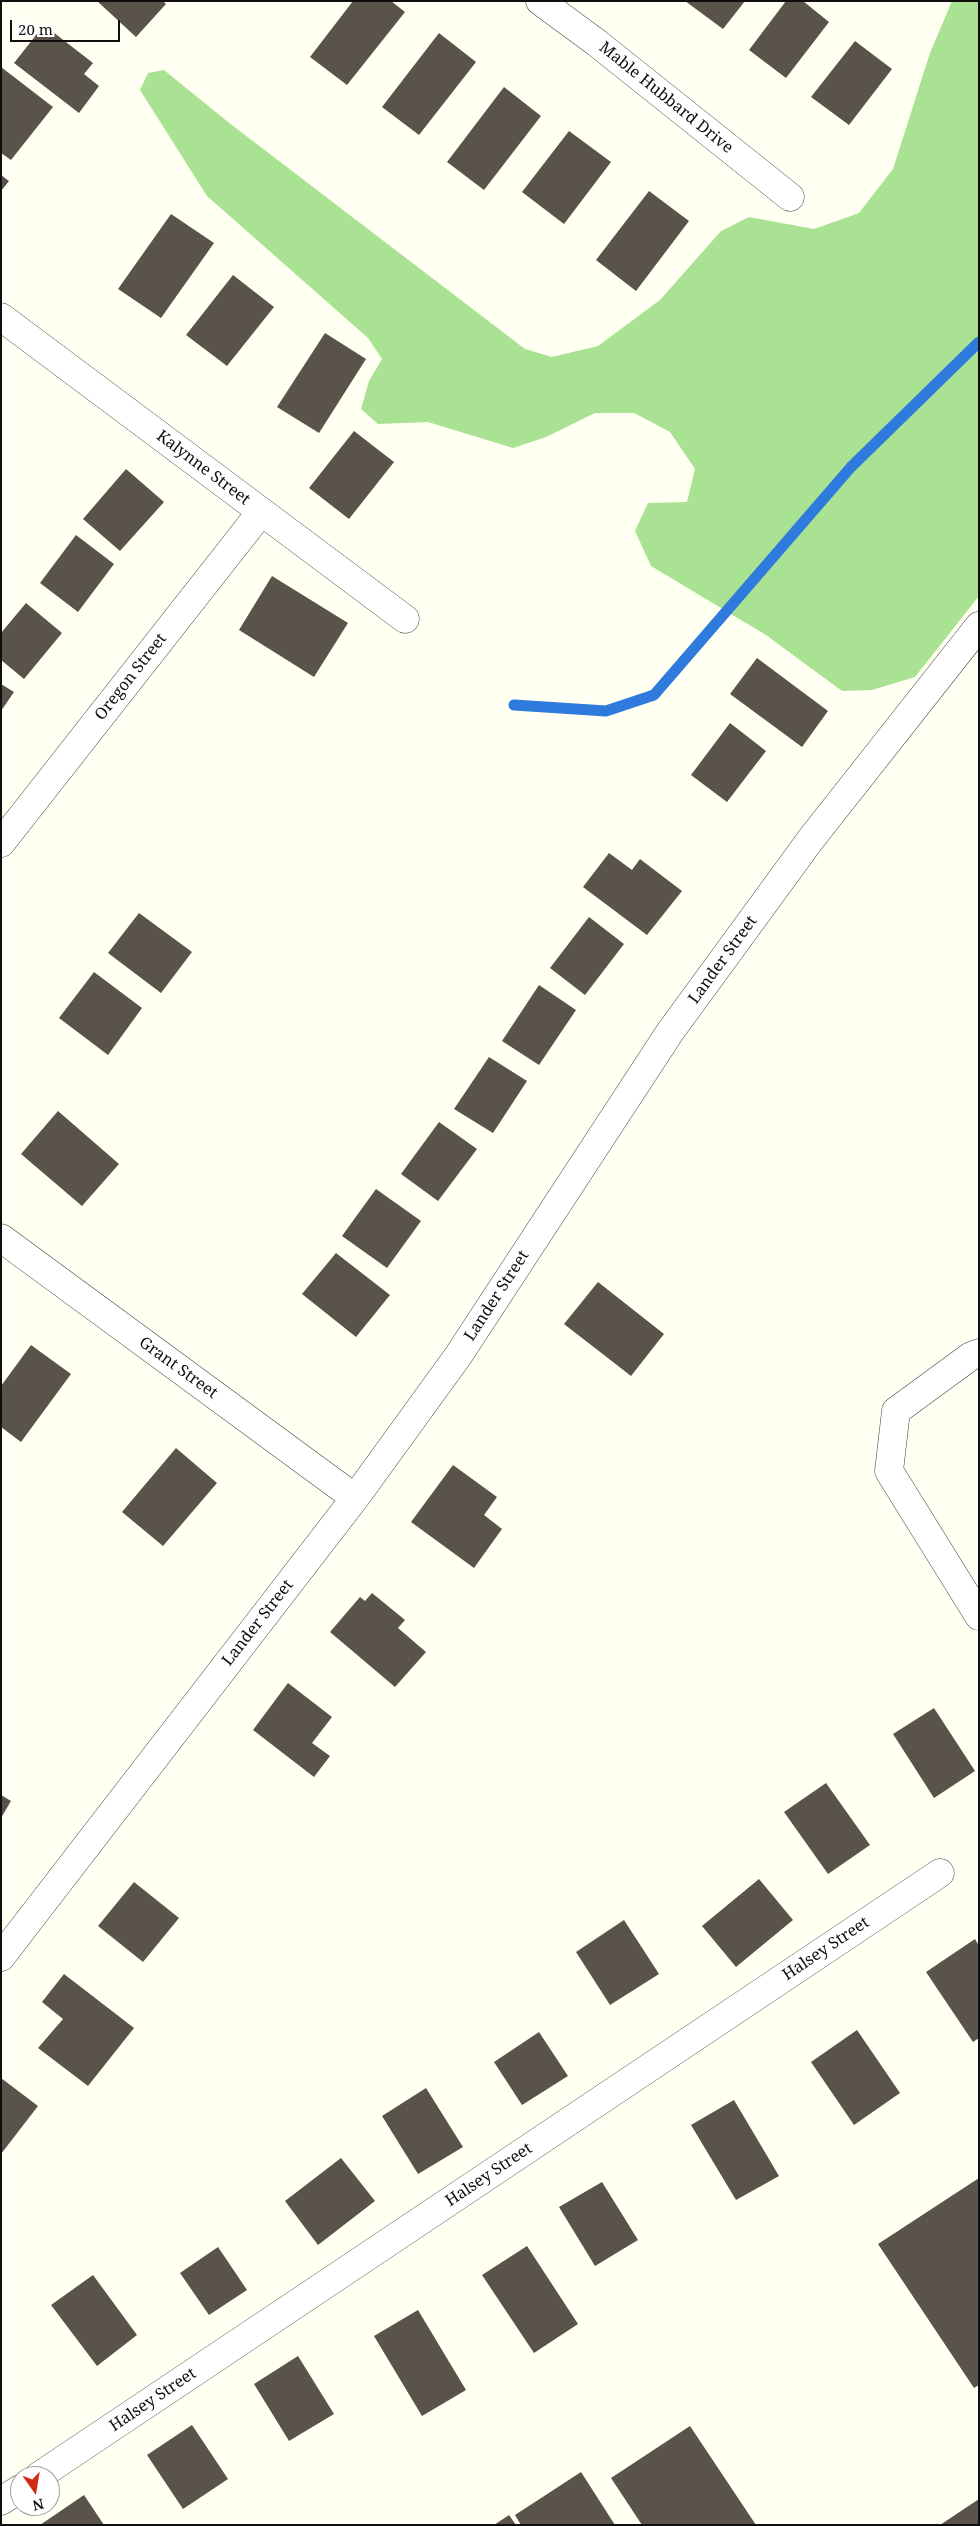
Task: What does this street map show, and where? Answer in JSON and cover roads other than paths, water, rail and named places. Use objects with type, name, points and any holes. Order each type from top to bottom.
[{"type":"street","name":"Mable Hubbard Drive","points":[[540,1],[597,43],[790,197]]},
{"type":"street","name":"Kalynne Street","points":[[1,316],[405,619]]},
{"type":"street","name":"Oregon Street","points":[[1,843],[261,512]]},
{"type":"street","name":"Lander Street","points":[[1,1957],[355,1498],[458,1356],[670,1032],[811,839],[979,626]]},
{"type":"street","name":"Grant Street","points":[[1,1238],[355,1498]]},
{"type":"street","points":[[979,1353],[970,1356],[896,1411],[889,1471],[979,1616]]},
{"type":"street","name":"Halsey Street","points":[[54,2466],[940,1873]]},
{"type":"waterway","points":[[514,705],[606,711],[654,695],[851,467],[979,342]]}]
